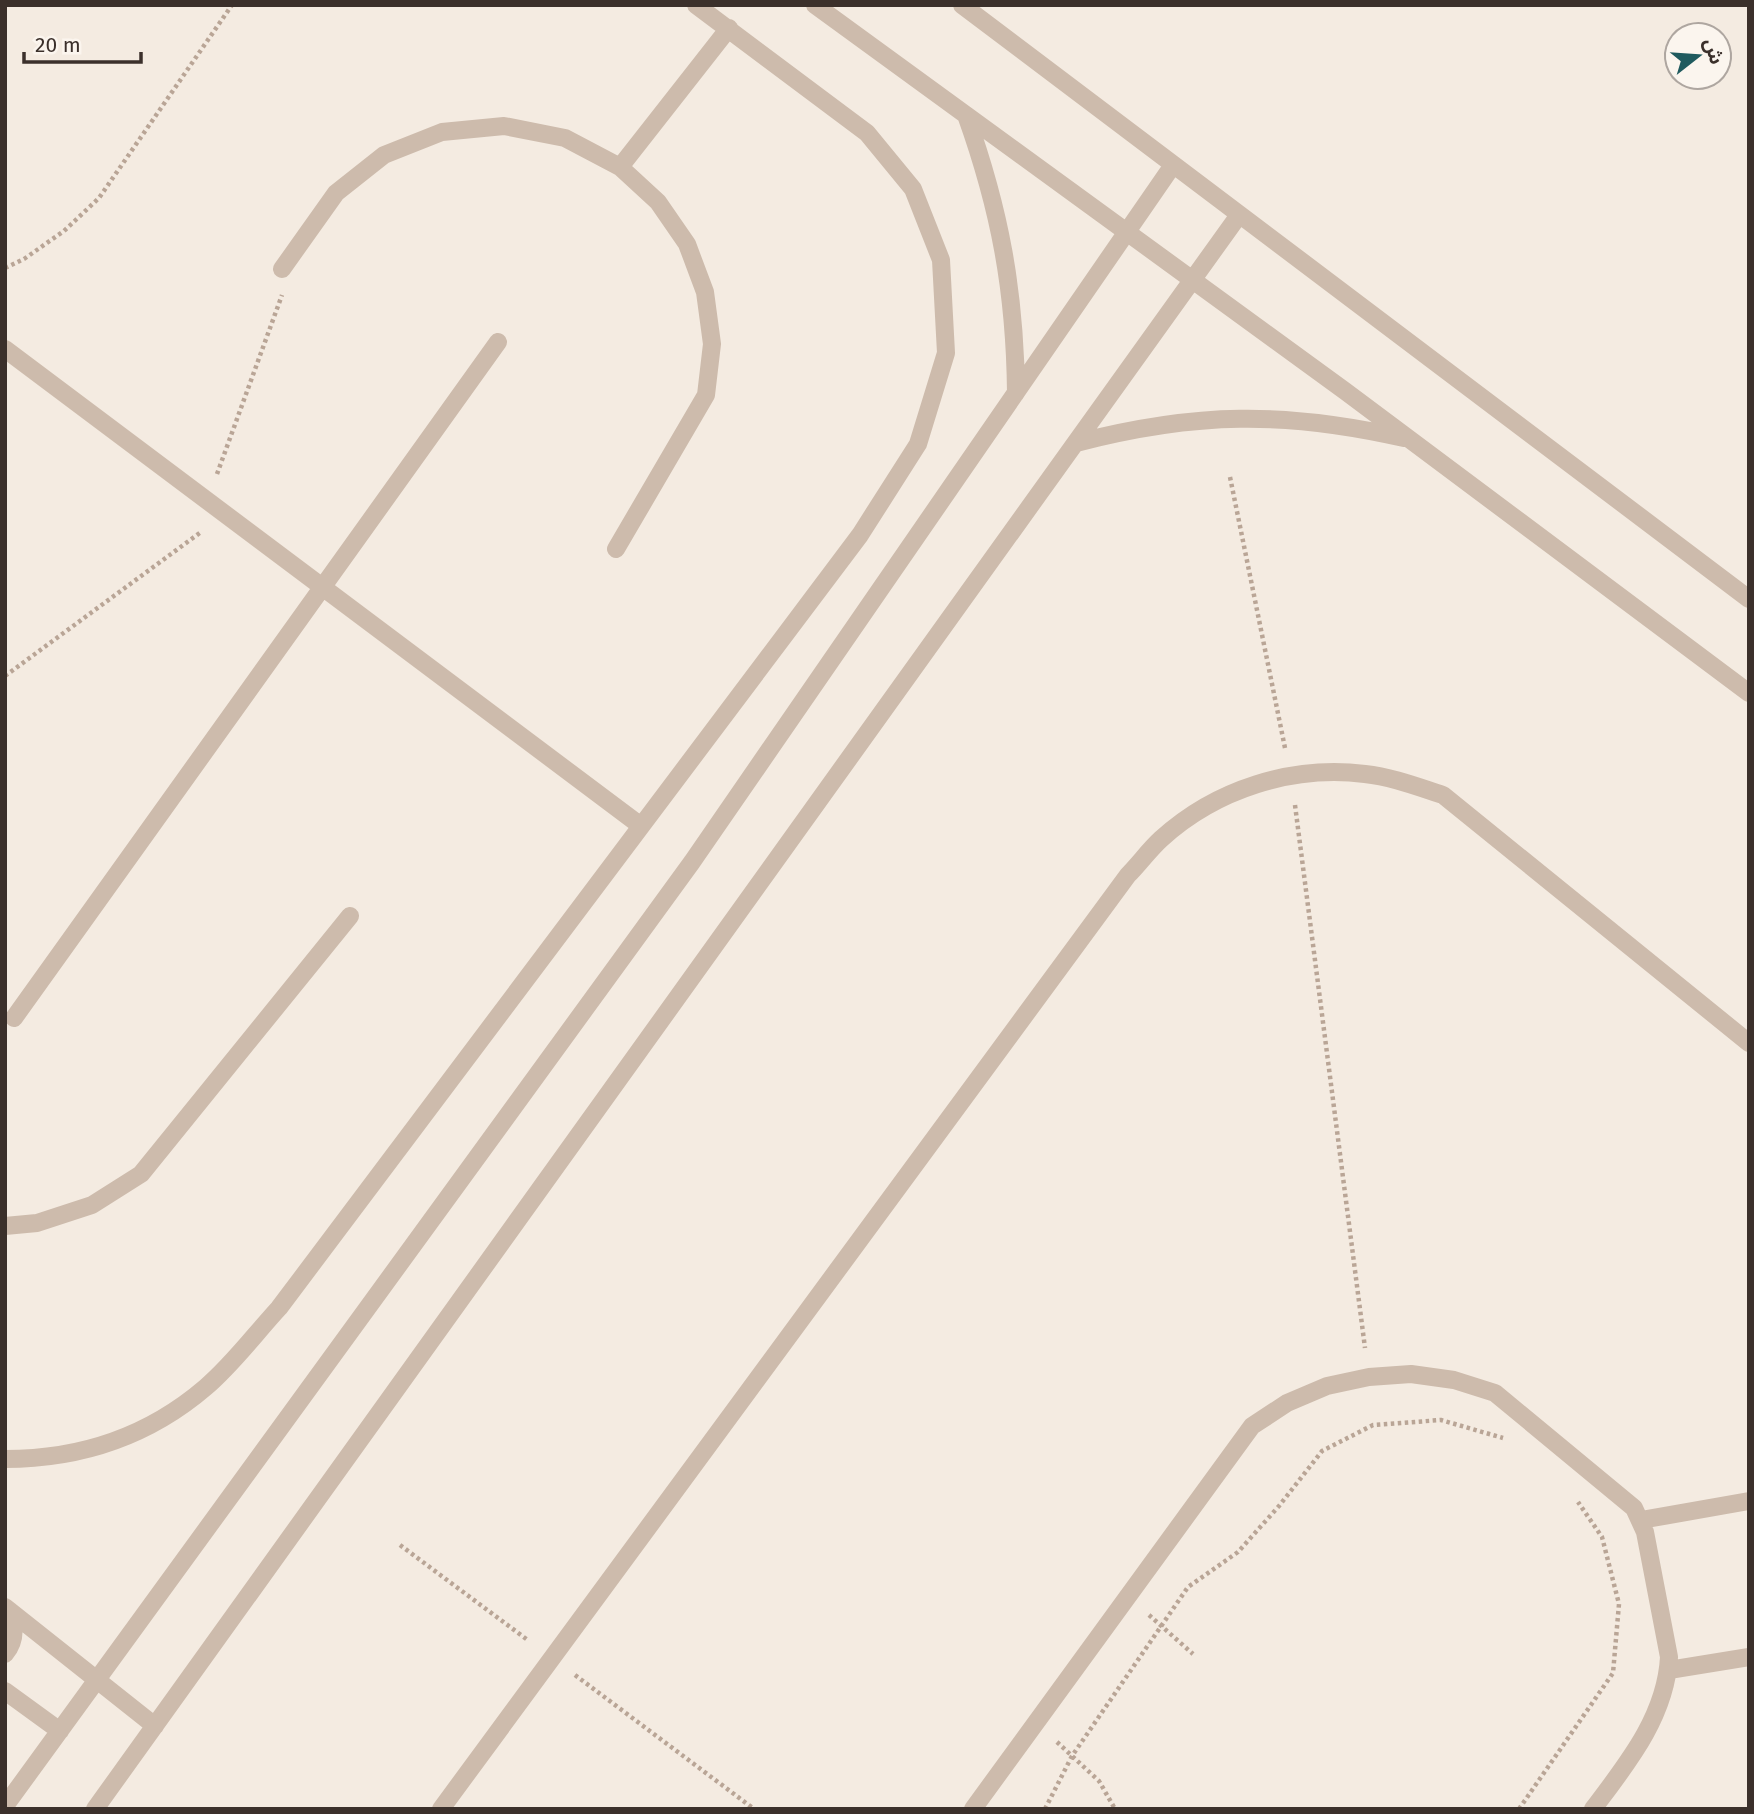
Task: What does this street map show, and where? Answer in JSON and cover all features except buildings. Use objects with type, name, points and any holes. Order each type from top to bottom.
[{"type":"street","points":[[5,1459],[38,1459],[85,1450],[128,1437],[172,1414],[208,1385],[279,1308],[860,535],[918,444],[946,353],[941,260],[913,189],[867,133],[696,5]]},
{"type":"street","points":[[815,5],[1410,440],[1749,693]]},
{"type":"street","points":[[962,5],[1749,598]]},
{"type":"street","points":[[620,167],[729,28]]},
{"type":"street","points":[[966,116],[985,171],[1005,251],[1012,299],[1016,393]]},
{"type":"street","points":[[282,269],[336,193],[384,155],[442,132],[504,126],[565,138],[620,167],[659,202],[687,244],[705,292],[712,344],[706,395],[616,549]]},
{"type":"street","points":[[5,1806],[692,862],[1173,165]]},
{"type":"street","points":[[95,1809],[1240,215]]},
{"type":"street","points":[[14,1017],[498,342]]},
{"type":"street","points":[[5,349],[641,827]]},
{"type":"street","points":[[1076,443],[1170,423],[1267,418],[1315,421],[1410,440]]},
{"type":"street","points":[[441,1809],[1128,875],[1161,839],[1200,810],[1244,788],[1291,774],[1366,774],[1403,782],[1443,796],[1749,1043]]},
{"type":"street","points":[[5,1226],[37,1223],[92,1205],[141,1174],[350,916]]},
{"type":"street","points":[[973,1809],[1252,1426],[1287,1403],[1327,1386],[1369,1377],[1411,1374],[1444,1378],[1495,1393],[1634,1508],[1641,1520],[1670,1657],[1669,1670],[1654,1718],[1630,1760],[1593,1809]]},
{"type":"street","points":[[1641,1520],[1749,1501]]},
{"type":"street","points":[[7,1608],[155,1727]]},
{"type":"street","points":[[5,1654],[11,1647],[14,1635],[14,1622],[7,1608]]},
{"type":"street","points":[[1669,1670],[1749,1657]]},
{"type":"street","points":[[5,1691],[60,1731]]},
{"type":"path","points":[[5,268],[24,259],[64,231],[99,198],[232,5]]},
{"type":"path","points":[[207,501],[300,244]]},
{"type":"path","points":[[1230,477],[1291,774],[1369,1377]]},
{"type":"path","points":[[5,676],[225,515]]},
{"type":"path","points":[[1045,1809],[1072,1756],[1188,1587],[1238,1552],[1279,1506],[1322,1451],[1373,1425],[1441,1420],[1507,1440]]},
{"type":"path","points":[[1519,1809],[1613,1673],[1619,1604],[1602,1537],[1571,1492]]},
{"type":"path","points":[[1128,1596],[1193,1654]]},
{"type":"path","points":[[1037,1722],[1098,1781],[1115,1809]]}]
